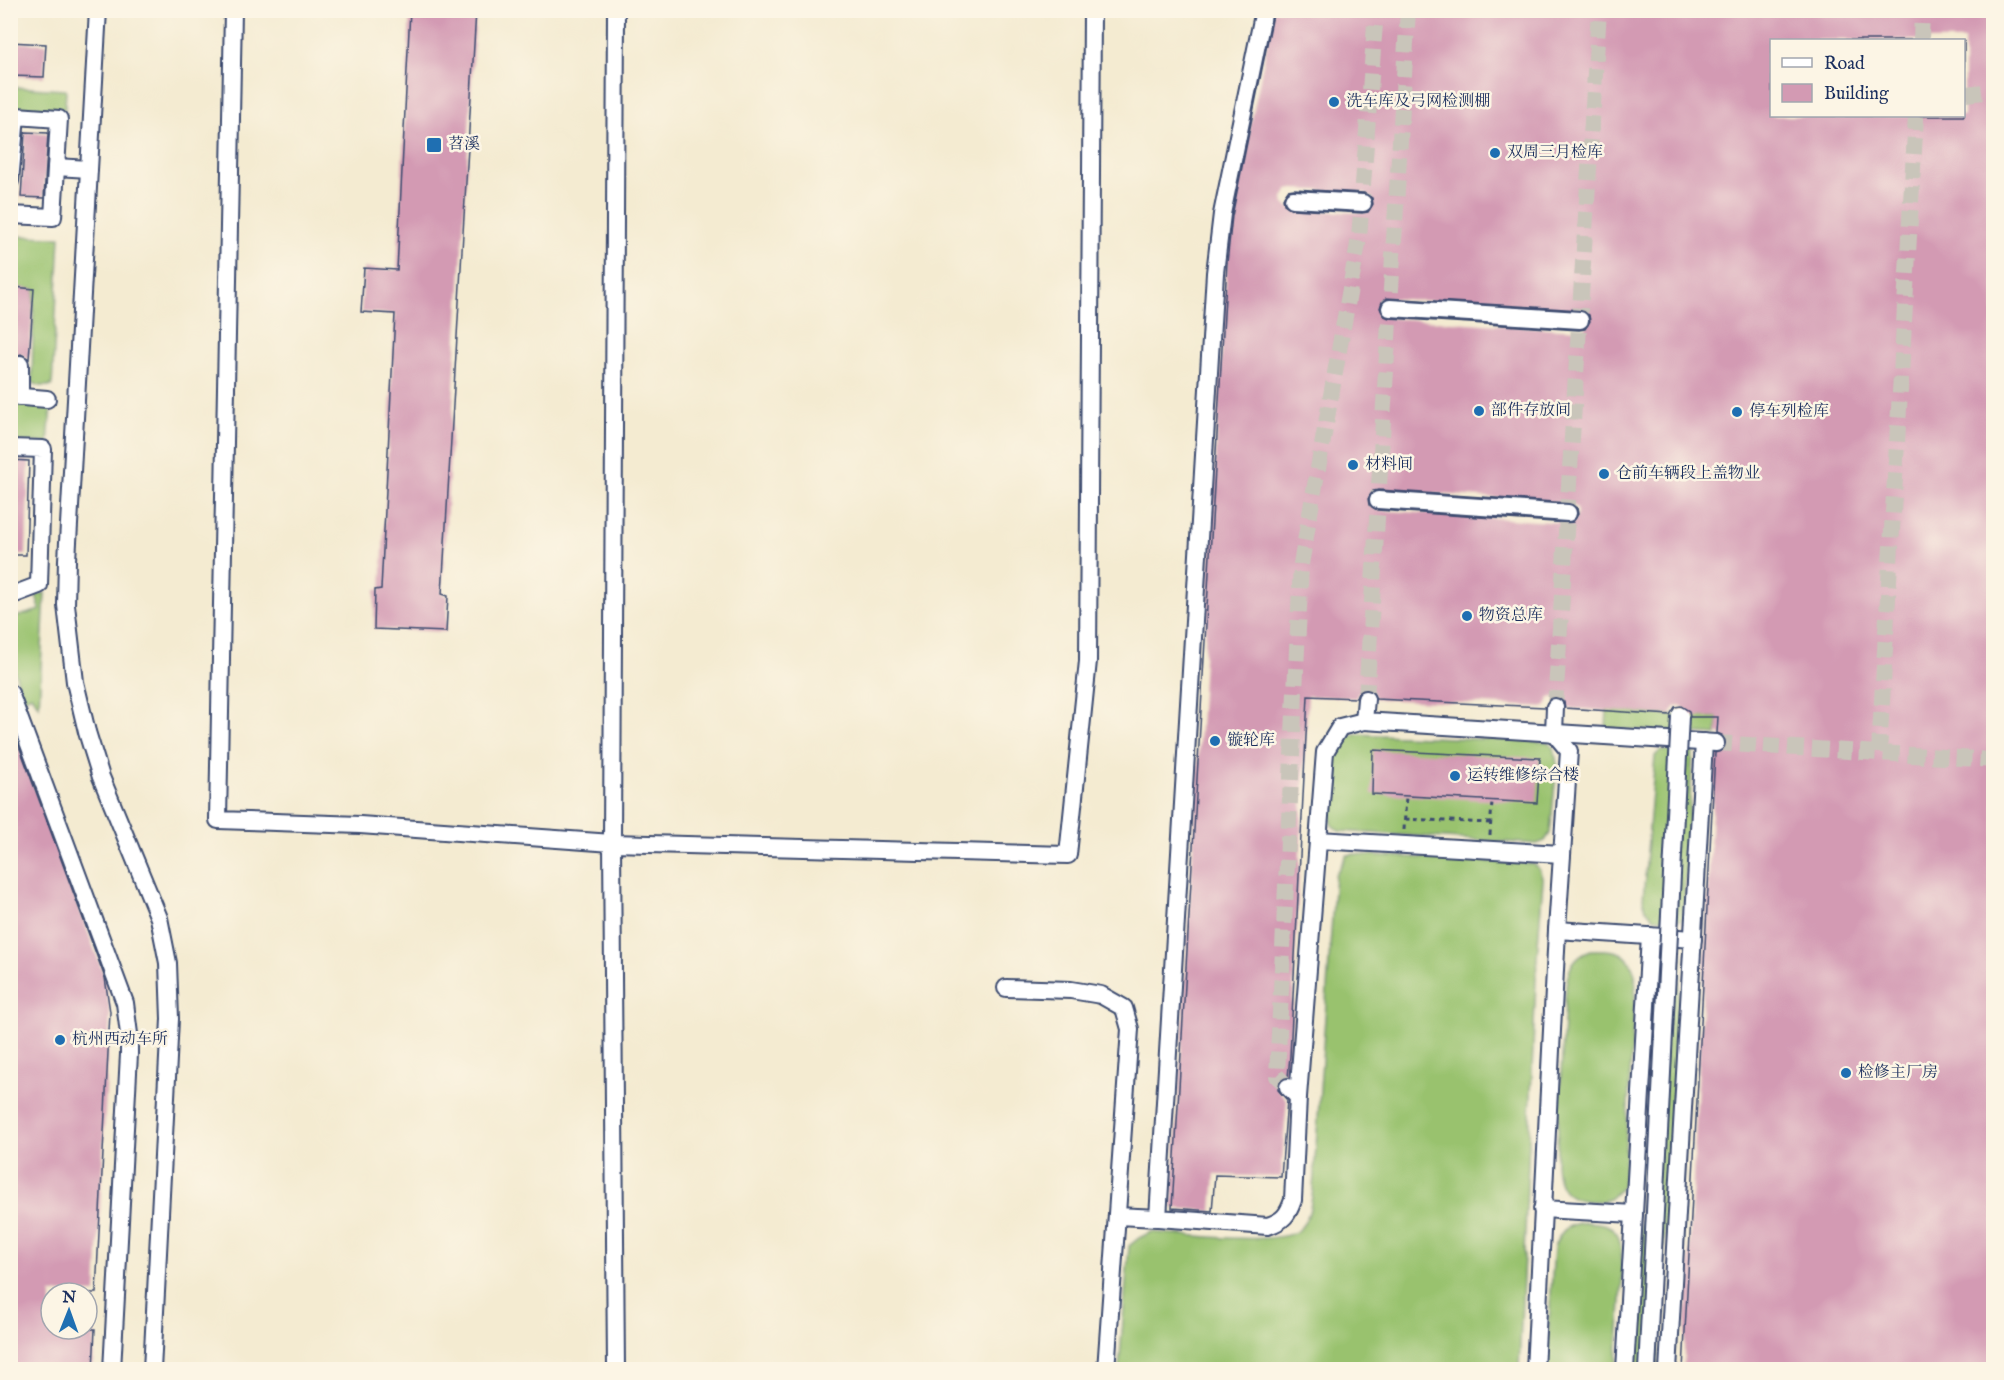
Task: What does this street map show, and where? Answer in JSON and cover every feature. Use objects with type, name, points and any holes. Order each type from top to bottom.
[{"type":"street","points":[[98,10],[66,605],[75,682],[87,732],[101,777],[159,918],[168,963],[170,1019],[152,1370]]},
{"type":"street","points":[[233,10],[219,820],[360,825],[612,843],[1068,855],[1088,661],[1092,10]]},
{"type":"street","points":[[616,10],[612,843],[616,1370]]},
{"type":"street","points":[[1158,1218],[1215,273],[1222,214],[1264,10]]},
{"type":"street","points":[[10,181],[16,116],[59,119],[53,218],[10,215]]},
{"type":"street","points":[[56,167],[89,169]]},
{"type":"street","points":[[1293,199],[1363,203]]},
{"type":"street","points":[[1390,308],[1580,320]]},
{"type":"street","points":[[20,364],[15,397],[46,399]]},
{"type":"street","points":[[10,448],[42,449],[39,585],[10,596]]},
{"type":"street","points":[[1378,500],[1568,513]]},
{"type":"street","points":[[10,693],[124,1003],[129,1034],[112,1370]]},
{"type":"street","points":[[1364,721],[1366,699]]},
{"type":"street","points":[[1535,1370],[1557,930],[1569,751],[1554,733],[1555,707]]},
{"type":"street","points":[[1647,1370],[1680,716]]},
{"type":"street","points":[[1117,1215],[1268,1226],[1280,1222],[1288,1212],[1293,1200],[1293,1092],[1325,752],[1340,728],[1364,721],[1710,743],[1693,939],[1668,1370]]},
{"type":"street","points":[[1318,840],[1562,854]]},
{"type":"street","points":[[1557,930],[1693,939]]},
{"type":"street","points":[[1625,1370],[1650,936]]},
{"type":"street","points":[[1006,988],[1071,990],[1101,995],[1124,1008],[1131,1029],[1106,1370]]},
{"type":"street","points":[[1542,1209],[1634,1214]]},
{"type":"path","points":[[1404,845],[1406,796]]},
{"type":"path","points":[[1490,850],[1491,801]]},
{"type":"path","points":[[1405,819],[1490,823]]},
{"type":"green space","points":[[10,87],[66,90],[65,109],[11,107]]},
{"type":"green space","points":[[11,236],[60,237],[52,386],[39,386],[32,382],[34,289],[14,288],[11,356]]},
{"type":"green space","points":[[10,404],[51,407],[48,443],[11,441]]},
{"type":"green space","points":[[45,593],[39,706],[31,695],[23,699],[11,659],[10,615],[12,618],[40,610],[36,595]]},
{"type":"green space","points":[[1607,710],[1718,717],[1717,735],[1606,728]]},
{"type":"green space","points":[[1355,734],[1547,742],[1554,748],[1557,764],[1550,833],[1545,841],[1537,844],[1339,831],[1332,825],[1331,817],[1334,764],[1341,743],[1347,737]]},
{"type":"green space","points":[[1660,751],[1693,751],[1683,920],[1653,918],[1643,900],[1655,756]]},
{"type":"green space","points":[[1347,855],[1533,864],[1539,869],[1543,880],[1537,957],[1519,1369],[1119,1369],[1129,1246],[1139,1238],[1151,1232],[1227,1238],[1270,1238],[1297,1231],[1305,1222],[1313,1189],[1335,875]]},
{"type":"green space","points":[[1591,950],[1609,950],[1622,954],[1631,963],[1636,980],[1623,1185],[1611,1198],[1600,1201],[1581,1200],[1564,1191],[1558,1179],[1556,1163],[1566,985],[1573,963]]},
{"type":"green space","points":[[1681,956],[1657,1369],[1633,1370],[1657,963],[1662,957]]},
{"type":"green space","points":[[1586,1222],[1610,1227],[1616,1232],[1620,1242],[1622,1276],[1616,1369],[1546,1369],[1554,1247],[1559,1236],[1566,1229],[1574,1224]]},
{"type":"building","name":"苕溪","points":[[410,10],[476,10],[442,594],[448,596],[446,632],[374,629],[375,590],[381,589],[395,314],[361,312],[364,268],[397,270]]},
{"type":"building","name":"仓前车辆段上盖物业","points":[[1274,10],[1994,10],[1994,1370],[1683,1370],[1715,753],[1724,749],[1726,743],[1722,735],[1717,733],[1718,717],[1690,717],[1689,711],[1681,706],[1675,707],[1670,715],[1565,708],[1564,702],[1556,697],[1550,698],[1545,707],[1376,699],[1372,691],[1366,689],[1358,693],[1356,698],[1308,696],[1290,1056],[1288,1077],[1281,1079],[1278,1085],[1278,1090],[1287,1100],[1281,1177],[1215,1175],[1212,1211],[1172,1208],[1227,263],[1232,216]],"holes":[[[1288,190],[1364,193],[1372,198],[1373,204],[1368,212],[1362,213],[1292,209],[1284,204],[1283,198]],[[1386,298],[1581,310],[1589,315],[1590,321],[1585,329],[1579,330],[1389,318],[1384,316],[1380,308]],[[1373,491],[1569,503],[1577,508],[1578,514],[1573,522],[1567,523],[1377,510],[1369,505],[1368,499]]]},
{"type":"building","points":[[10,42],[46,44],[44,77],[10,76]]},
{"type":"building","points":[[25,132],[48,133],[44,198],[21,197]]},
{"type":"building","points":[[14,287],[34,289],[29,359],[21,354],[10,358]]},
{"type":"building","points":[[10,460],[29,461],[26,555],[10,555]]},
{"type":"building","name":"杭州西动车所","points":[[12,727],[105,978],[110,1012],[97,1281],[39,1281],[39,1341],[94,1341],[93,1370],[10,1370]]},
{"type":"building","name":"运转维修综合楼","points":[[1373,750],[1540,758],[1537,803],[1372,794]]},
{"type":"tunnel","points":[[1288,1087],[1277,1076],[1301,564],[1359,238],[1376,10]]},
{"type":"tunnel","points":[[1366,699],[1408,10]]},
{"type":"tunnel","points":[[1555,707],[1599,10]]},
{"type":"tunnel","points":[[1921,39],[1922,10]]},
{"type":"tunnel","points":[[1966,94],[1994,91]]},
{"type":"tunnel","points":[[1879,753],[1916,117]]},
{"type":"tunnel","points":[[1716,743],[1994,760]]},
{"type":"place","name":"洗车库及弓网检测棚","points":[[1334,102]]},
{"type":"place","name":"苕溪","points":[[434,145]]},
{"type":"place","name":"双周三月检库","points":[[1495,153]]},
{"type":"place","name":"部件存放间","points":[[1479,411]]},
{"type":"place","name":"停车列检库","points":[[1737,412]]},
{"type":"place","name":"材料间","points":[[1353,465]]},
{"type":"place","name":"仓前车辆段上盖物业","points":[[1604,474]]},
{"type":"place","name":"物资总库","points":[[1467,616]]},
{"type":"place","name":"镟轮库","points":[[1215,741]]},
{"type":"place","name":"运转维修综合楼","points":[[1455,776]]},
{"type":"place","name":"杭州西动车所","points":[[60,1040]]},
{"type":"place","name":"检修主厂房","points":[[1846,1073]]}]
